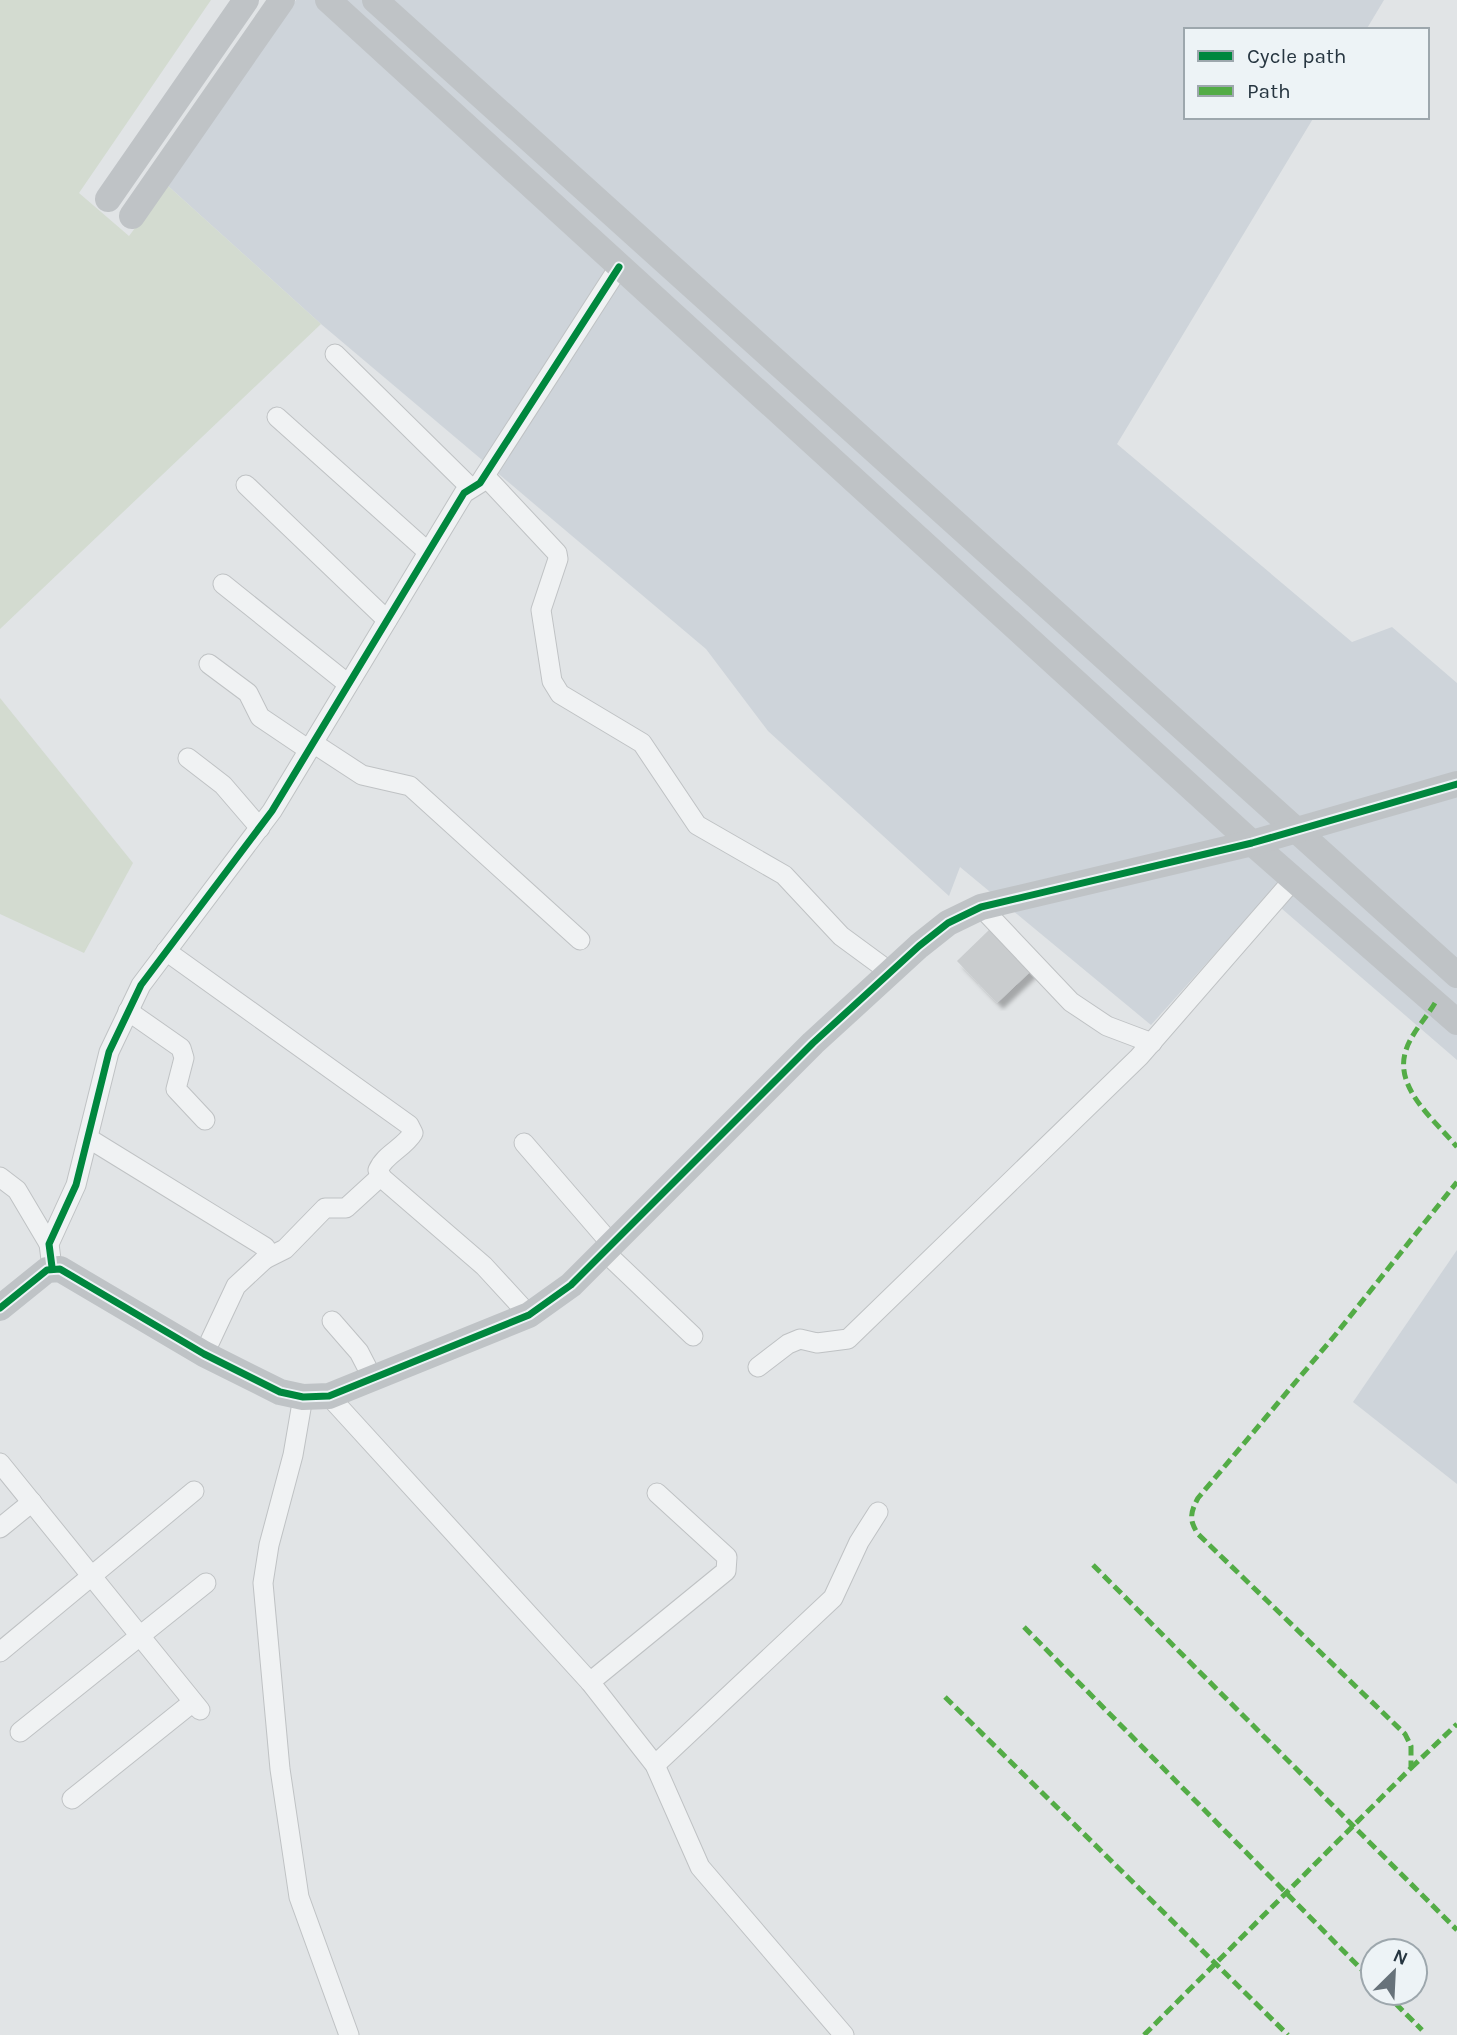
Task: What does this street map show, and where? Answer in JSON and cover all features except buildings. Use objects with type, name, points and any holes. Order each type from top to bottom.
[{"type":"main road","points":[[108,200],[246,0]]},
{"type":"main road","points":[[132,216],[282,0]]},
{"type":"main road","points":[[328,0],[1252,843],[1457,1023]]},
{"type":"main road","points":[[375,0],[1457,975]]},
{"type":"main road","points":[[0,1308],[51,1255],[204,1354],[280,1392],[303,1397],[329,1396],[529,1315],[571,1285],[813,1043],[948,923],[981,907],[1252,843],[1457,784]]},
{"type":"street","points":[[51,1255],[76,1185],[109,1052],[148,973],[260,828],[464,493],[478,482],[619,267]]},
{"type":"street","points":[[335,354],[556,553],[558,559],[541,610],[552,681],[560,694],[642,743],[697,825],[785,875],[841,936],[890,972]]},
{"type":"street","points":[[277,417],[428,552]]},
{"type":"street","points":[[246,485],[387,620]]},
{"type":"street","points":[[223,584],[348,684]]},
{"type":"street","points":[[209,664],[248,693],[260,717],[362,775],[410,786],[580,940]]},
{"type":"street","points":[[188,758],[223,785],[260,828]]},
{"type":"street","points":[[758,1367],[788,1344],[800,1339],[817,1343],[848,1339],[1152,1043],[1294,879]]},
{"type":"street","points":[[981,907],[1072,1002],[1107,1026],[1152,1043]]},
{"type":"street","points":[[166,951],[410,1125],[412,1133],[409,1139],[381,1162],[378,1170],[381,1176],[484,1266],[529,1315]]},
{"type":"street","points":[[128,1011],[181,1048],[184,1058],[176,1089],[205,1120]]},
{"type":"street","points":[[88,1138],[265,1247],[268,1252],[265,1259]]},
{"type":"street","points":[[524,1143],[609,1249],[693,1336]]},
{"type":"street","points":[[204,1354],[236,1286],[265,1259],[285,1249],[325,1208],[346,1208],[381,1176]]},
{"type":"street","points":[[0,1177],[17,1190],[51,1255]]},
{"type":"street","points":[[332,1321],[359,1352],[373,1379]]},
{"type":"street","points":[[329,1396],[590,1682],[655,1765],[700,1867],[844,2035]]},
{"type":"street","points":[[303,1397],[293,1455],[269,1545],[263,1583],[280,1769],[299,1897],[349,2035]]},
{"type":"street","points":[[0,1463],[197,1706],[72,1799]]},
{"type":"street","points":[[0,1652],[194,1491]]},
{"type":"street","points":[[590,1682],[726,1571],[729,1565],[727,1557],[657,1493]]},
{"type":"street","points":[[0,1528],[32,1502]]},
{"type":"street","points":[[655,1765],[833,1598],[859,1542],[878,1512]]},
{"type":"street","points":[[20,1732],[206,1583]]},
{"type":"shaded area","points":[[0,0],[211,0],[79,193],[129,236],[167,185],[321,324],[0,629]]},
{"type":"shaded area","points":[[296,0],[1384,0],[1367,28],[1184,28],[1184,119],[1313,119],[1117,444],[1352,642],[1392,627],[1457,683],[1457,1060],[1267,896],[1151,1025],[960,867],[949,896],[768,731],[706,649],[321,324],[167,185]]},
{"type":"shaded area","points":[[0,698],[133,863],[84,953],[0,914]]},
{"type":"shaded area","points":[[1457,1250],[1457,1484],[1353,1402]]},
{"type":"marked path","points":[[1435,1003],[1408,1044],[1404,1064],[1405,1077],[1418,1103],[1457,1147]]},
{"type":"marked path","points":[[1144,2035],[1411,1768],[1411,1746],[1405,1734],[1198,1534],[1192,1516],[1198,1498],[1336,1334],[1457,1182]]},
{"type":"marked path","points":[[1093,1565],[1457,1930]]},
{"type":"marked path","points":[[1024,1627],[1359,1967]]},
{"type":"marked path","points":[[945,1697],[1288,2035]]},
{"type":"marked path","points":[[1411,1768],[1457,1724]]},
{"type":"marked path","points":[[1399,2007],[1422,2030]]},
{"type":"cycle path","points":[[52,1267],[49,1244],[76,1185],[109,1052],[141,985],[272,811],[464,493],[480,483],[619,267]]},
{"type":"cycle path","points":[[0,1308],[47,1270],[60,1269],[204,1354],[280,1392],[303,1397],[329,1396],[529,1315],[571,1285],[813,1043],[948,923],[981,907],[1252,843],[1457,784]]}]
